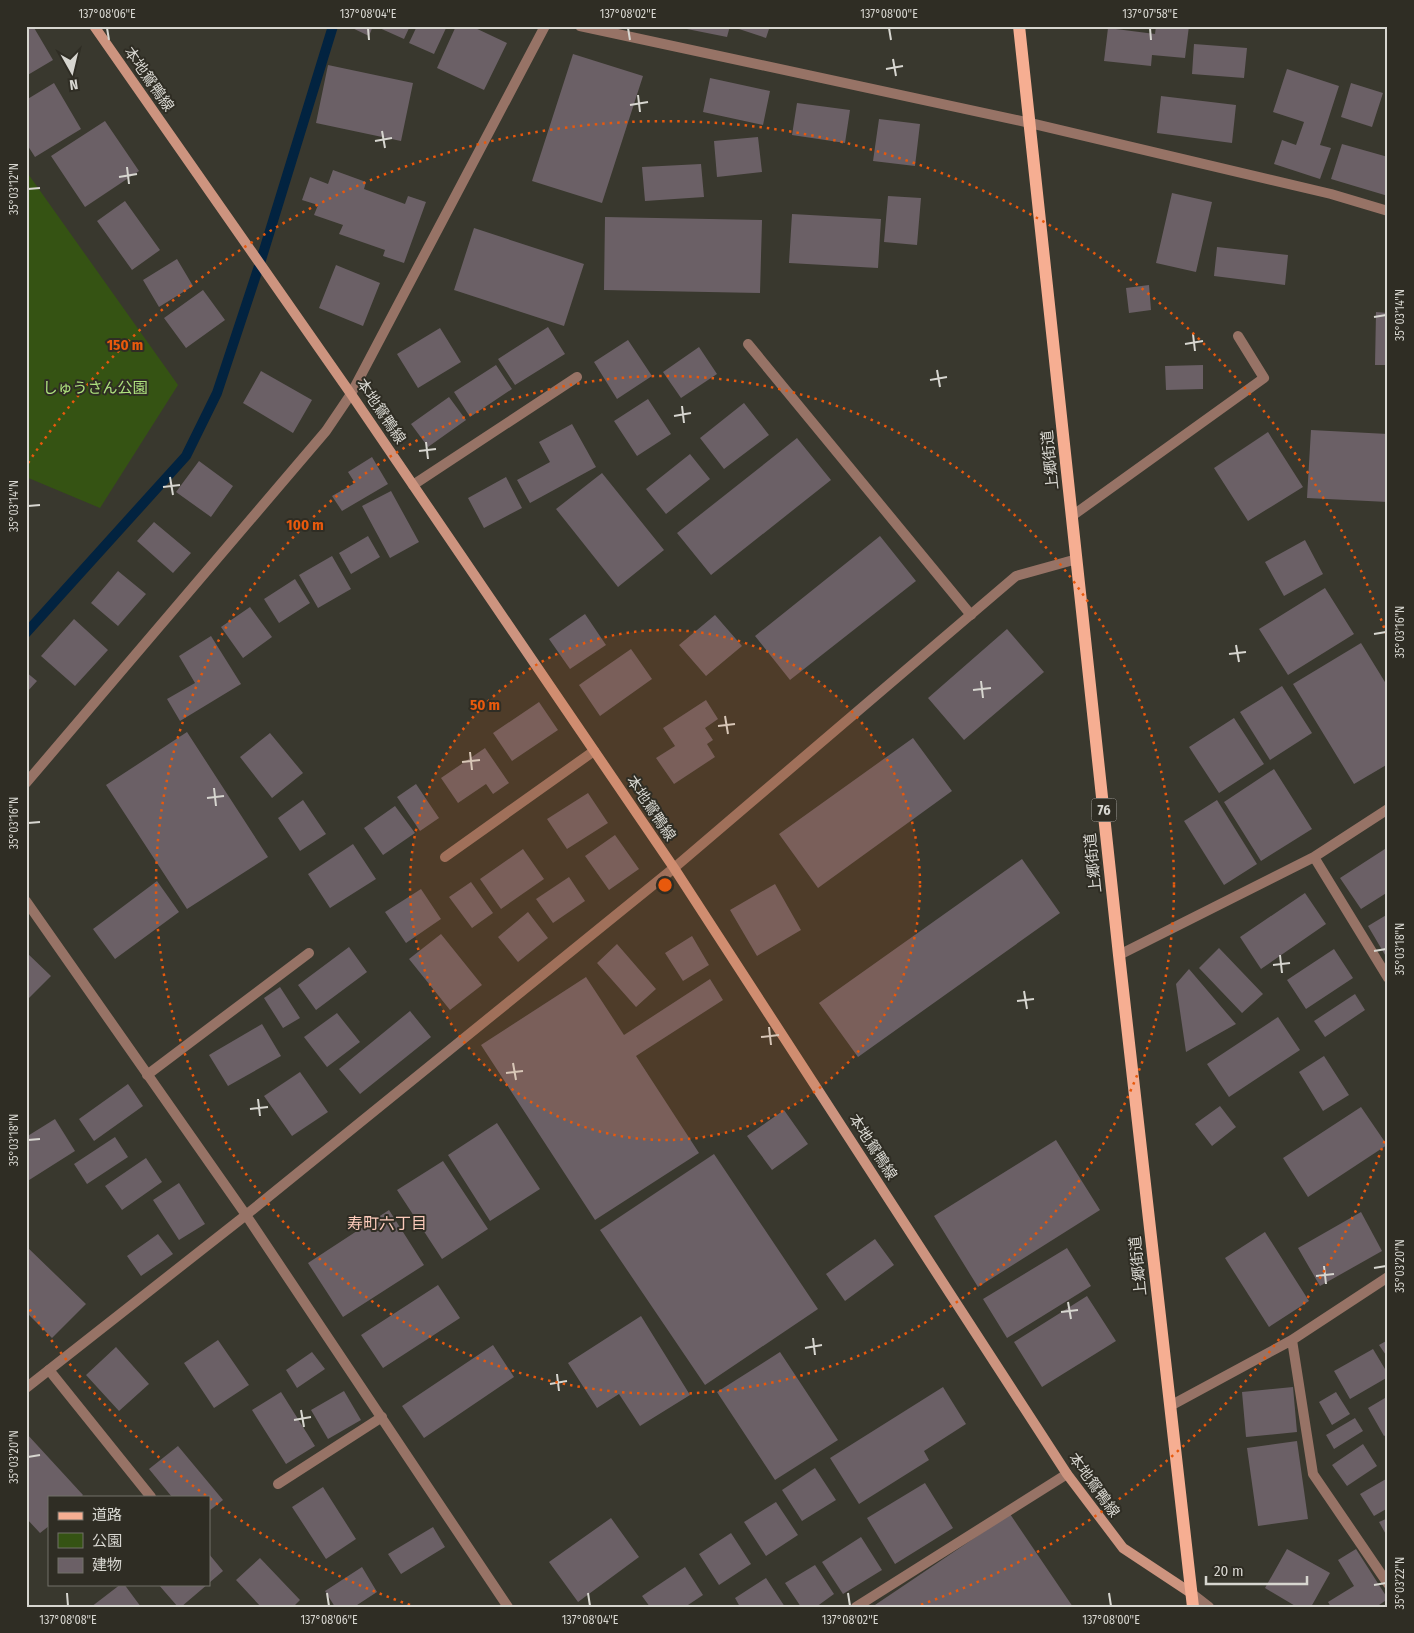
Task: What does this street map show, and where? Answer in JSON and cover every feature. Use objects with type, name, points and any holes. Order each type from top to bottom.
[{"type":"main road","name":"本地鴛鴨線","points":[[94,26],[352,394],[674,868],[1067,1474],[1123,1548],[1191,1593]]},
{"type":"main road","name":"上郷街道","points":[[1019,26],[1119,956],[1193,1607]]},
{"type":"street","points":[[26,783],[326,431],[352,394],[545,26]]},
{"type":"street","points":[[580,26],[1030,123],[1321,192],[1388,211]]},
{"type":"street","points":[[1072,516],[1264,378],[1238,336]]},
{"type":"street","points":[[748,344],[971,615]]},
{"type":"street","points":[[413,485],[578,377]]},
{"type":"street","points":[[26,1388],[246,1214],[674,868],[1016,576],[1077,559]]},
{"type":"street","points":[[445,857],[594,752]]},
{"type":"street","points":[[1119,956],[1314,857],[1388,809]]},
{"type":"street","points":[[1314,857],[1388,978]]},
{"type":"street","points":[[26,901],[246,1214],[508,1607]]},
{"type":"street","points":[[147,1075],[308,953]]},
{"type":"street","points":[[1170,1406],[1292,1340],[1388,1277]]},
{"type":"street","points":[[1292,1340],[1313,1474],[1388,1584]]},
{"type":"street","points":[[49,1370],[150,1496]]},
{"type":"street","points":[[278,1484],[382,1417]]},
{"type":"street","points":[[856,1607],[1067,1474]]},
{"type":"street","points":[[1191,1593],[1209,1607]]},
{"type":"green space","name":"しゅうさん公園","points":[[26,171],[178,385],[100,508],[26,477]]},
{"type":"building","points":[[26,26],[33,26],[53,60],[26,76]]},
{"type":"building","points":[[348,26],[373,26],[369,36]]},
{"type":"building","points":[[375,26],[410,26],[404,39]]},
{"type":"building","points":[[417,26],[447,26],[434,54],[409,43]]},
{"type":"building","points":[[456,26],[471,26],[507,43],[484,90],[437,68]]},
{"type":"building","points":[[672,26],[730,26],[727,37]]},
{"type":"building","points":[[740,26],[770,26],[766,38],[739,29]]},
{"type":"building","points":[[1156,26],[1189,26],[1185,58],[1152,55],[1151,66],[1104,61],[1108,28],[1155,34]]},
{"type":"building","points":[[1194,44],[1247,48],[1244,78],[1192,74]]},
{"type":"building","points":[[573,54],[643,76],[602,203],[532,181]]},
{"type":"building","points":[[328,65],[413,83],[401,141],[316,123]]},
{"type":"building","points":[[1287,69],[1339,86],[1320,145],[1331,148],[1320,179],[1274,164],[1282,140],[1296,145],[1304,122],[1273,112]]},
{"type":"building","points":[[710,78],[770,91],[763,125],[703,112]]},
{"type":"building","points":[[54,83],[81,129],[35,157],[26,143],[26,100]]},
{"type":"building","points":[[1351,83],[1383,93],[1372,127],[1341,117]]},
{"type":"building","points":[[1161,96],[1236,105],[1232,143],[1157,133]]},
{"type":"building","points":[[797,103],[850,110],[845,143],[792,135]]},
{"type":"building","points":[[879,119],[920,124],[915,166],[873,161]]},
{"type":"building","points":[[105,121],[139,171],[85,207],[51,156]]},
{"type":"building","points":[[758,137],[762,172],[717,177],[714,141]]},
{"type":"building","points":[[1342,144],[1388,157],[1388,196],[1331,179]]},
{"type":"building","points":[[701,164],[704,197],[645,201],[642,167]]},
{"type":"building","points":[[333,170],[366,182],[364,189],[405,204],[408,196],[426,202],[404,263],[383,256],[385,250],[339,234],[343,225],[314,215],[318,205],[302,200],[310,177],[328,184]]},
{"type":"building","points":[[1172,193],[1212,202],[1196,272],[1156,263]]},
{"type":"building","points":[[888,196],[921,198],[917,245],[884,242]]},
{"type":"building","points":[[125,201],[160,250],[132,270],[97,221]]},
{"type":"building","points":[[792,214],[881,219],[878,268],[789,263]]},
{"type":"building","points":[[605,217],[762,220],[760,293],[604,290]]},
{"type":"building","points":[[474,228],[584,264],[564,326],[454,290]]},
{"type":"building","points":[[1217,247],[1288,255],[1285,285],[1214,276]]},
{"type":"building","points":[[177,259],[193,286],[159,307],[143,280]]},
{"type":"building","points":[[336,265],[380,283],[363,326],[319,308]]},
{"type":"building","points":[[1149,285],[1151,310],[1129,313],[1126,288]]},
{"type":"building","points":[[203,290],[225,320],[186,348],[164,318]]},
{"type":"building","points":[[1376,312],[1388,313],[1388,365],[1375,365]]},
{"type":"building","points":[[548,327],[565,354],[515,385],[498,359]]},
{"type":"building","points":[[440,328],[461,362],[418,388],[397,354]]},
{"type":"building","points":[[628,340],[652,376],[617,399],[594,362]]},
{"type":"building","points":[[699,347],[717,374],[681,398],[663,372]]},
{"type":"building","points":[[496,365],[512,389],[470,417],[454,392]]},
{"type":"building","points":[[1203,365],[1203,389],[1166,390],[1165,366]]},
{"type":"building","points":[[261,371],[312,400],[293,433],[243,403]]},
{"type":"building","points":[[449,397],[466,420],[428,447],[411,424]]},
{"type":"building","points":[[648,399],[671,434],[637,456],[614,421]]},
{"type":"building","points":[[744,403],[769,435],[724,469],[700,438]]},
{"type":"building","points":[[572,424],[596,467],[530,503],[517,480],[550,462],[539,442]]},
{"type":"building","points":[[1311,430],[1388,434],[1388,502],[1307,498]]},
{"type":"building","points":[[1268,432],[1303,487],[1248,521],[1214,468]]},
{"type":"building","points":[[797,438],[831,480],[711,575],[677,533]]},
{"type":"building","points":[[690,454],[710,479],[666,514],[646,489]]},
{"type":"building","points":[[372,457],[388,484],[342,511],[332,496],[355,483],[348,472]]},
{"type":"building","points":[[199,461],[233,486],[211,517],[176,492]]},
{"type":"building","points":[[602,473],[664,550],[618,587],[556,509]]},
{"type":"building","points":[[506,477],[522,508],[484,528],[468,498]]},
{"type":"building","points":[[391,491],[419,542],[390,558],[362,506]]},
{"type":"building","points":[[154,522],[191,553],[173,573],[137,541]]},
{"type":"building","points":[[368,536],[380,557],[351,574],[339,553]]},
{"type":"building","points":[[880,536],[916,581],[790,680],[755,636]]},
{"type":"building","points":[[1305,540],[1323,574],[1284,596],[1265,562]]},
{"type":"building","points":[[332,556],[351,589],[318,608],[299,575]]},
{"type":"building","points":[[118,571],[146,594],[118,626],[91,603]]},
{"type":"building","points":[[295,579],[310,603],[279,623],[264,599]]},
{"type":"building","points":[[1325,588],[1354,634],[1288,675],[1259,629]]},
{"type":"building","points":[[250,607],[272,637],[243,658],[221,627]]},
{"type":"building","points":[[585,614],[606,645],[570,669],[549,639]]},
{"type":"building","points":[[715,615],[742,646],[706,676],[679,645]]},
{"type":"building","points":[[74,619],[108,650],[75,686],[41,656]]},
{"type":"building","points":[[1007,629],[1044,672],[964,740],[928,698]]},
{"type":"building","points":[[211,636],[241,684],[180,721],[167,699],[195,683],[179,656]]},
{"type":"building","points":[[1361,643],[1388,687],[1388,764],[1354,784],[1293,684]]},
{"type":"building","points":[[631,649],[652,679],[600,716],[579,685]]},
{"type":"building","points":[[26,672],[37,681],[26,693]]},
{"type":"building","points":[[1282,686],[1312,733],[1270,760],[1240,712]]},
{"type":"building","points":[[706,700],[718,719],[705,728],[713,740],[707,744],[715,757],[674,784],[656,758],[675,746],[663,728]]},
{"type":"building","points":[[539,702],[558,730],[512,761],[493,733]]},
{"type":"building","points":[[1234,718],[1264,764],[1219,793],[1189,747]]},
{"type":"building","points":[[187,732],[268,857],[187,909],[106,785]]},
{"type":"building","points":[[270,733],[303,773],[272,798],[240,757]]},
{"type":"building","points":[[913,738],[952,791],[818,888],[779,834]]},
{"type":"building","points":[[485,748],[509,783],[493,794],[486,784],[458,803],[441,778]]},
{"type":"building","points":[[1274,769],[1312,829],[1261,861],[1224,802]]},
{"type":"building","points":[[416,784],[439,818],[420,831],[397,797]]},
{"type":"building","points":[[588,793],[608,823],[567,849],[547,819]]},
{"type":"building","points":[[303,800],[326,834],[300,851],[278,818]]},
{"type":"building","points":[[1217,800],[1257,864],[1224,885],[1184,821]]},
{"type":"building","points":[[395,806],[415,833],[383,855],[364,828]]},
{"type":"building","points":[[615,835],[639,869],[609,890],[585,856]]},
{"type":"building","points":[[353,844],[376,879],[330,908],[308,874]]},
{"type":"building","points":[[1388,847],[1388,892],[1361,909],[1340,878]]},
{"type":"building","points":[[523,849],[544,879],[501,909],[480,879]]},
{"type":"building","points":[[1022,859],[1060,913],[858,1057],[819,1003]]},
{"type":"building","points":[[569,877],[585,901],[553,923],[536,899]]},
{"type":"building","points":[[157,881],[179,912],[115,959],[93,929]]},
{"type":"building","points":[[471,882],[493,913],[472,928],[449,897]]},
{"type":"building","points":[[775,884],[801,930],[757,956],[730,910]]},
{"type":"building","points":[[421,889],[441,919],[406,943],[385,912]]},
{"type":"building","points":[[1305,893],[1326,924],[1261,969],[1240,937]]},
{"type":"building","points":[[528,912],[548,938],[518,962],[498,937]]},
{"type":"building","points":[[1388,914],[1388,960],[1368,926]]},
{"type":"building","points":[[441,934],[482,985],[450,1010],[409,959]]},
{"type":"building","points":[[692,936],[709,965],[683,981],[665,953]]},
{"type":"building","points":[[617,944],[656,989],[636,1007],[597,963]]},
{"type":"building","points":[[349,947],[367,972],[316,1010],[298,985]]},
{"type":"building","points":[[1219,948],[1263,994],[1242,1013],[1199,968]]},
{"type":"building","points":[[1334,949],[1353,978],[1306,1009],[1287,980]]},
{"type":"building","points":[[26,952],[51,976],[26,1001]]},
{"type":"building","points":[[1189,969],[1236,1024],[1186,1052],[1176,984]]},
{"type":"building","points":[[586,977],[624,1035],[710,979],[723,1000],[636,1056],[699,1153],[595,1220],[481,1045]]},
{"type":"building","points":[[280,987],[300,1018],[283,1028],[264,998]]},
{"type":"building","points":[[1355,994],[1365,1010],[1325,1037],[1314,1021]]},
{"type":"building","points":[[410,1011],[431,1037],[360,1094],[339,1069]]},
{"type":"building","points":[[337,1013],[360,1042],[327,1067],[304,1037]]},
{"type":"building","points":[[1278,1017],[1300,1050],[1229,1097],[1207,1064]]},
{"type":"building","points":[[262,1024],[281,1056],[228,1086],[209,1055]]},
{"type":"building","points":[[1324,1056],[1349,1095],[1323,1111],[1299,1072]]},
{"type":"building","points":[[300,1072],[328,1112],[292,1136],[264,1096]]},
{"type":"building","points":[[128,1084],[143,1106],[94,1141],[79,1119]]},
{"type":"building","points":[[1220,1106],[1236,1127],[1212,1146],[1195,1124]]},
{"type":"building","points":[[1361,1107],[1387,1145],[1308,1197],[1283,1158]]},
{"type":"building","points":[[784,1110],[808,1144],[772,1170],[747,1136]]},
{"type":"building","points":[[55,1119],[75,1151],[26,1182],[26,1137]]},
{"type":"building","points":[[497,1123],[540,1189],[490,1221],[448,1155]]},
{"type":"building","points":[[115,1137],[128,1157],[87,1184],[74,1164]]},
{"type":"building","points":[[1056,1140],[1100,1210],[978,1287],[934,1216]]},
{"type":"building","points":[[714,1154],[818,1309],[705,1385],[600,1230]]},
{"type":"building","points":[[146,1158],[162,1182],[122,1210],[105,1186]]},
{"type":"building","points":[[443,1161],[488,1229],[442,1259],[397,1190]]},
{"type":"building","points":[[179,1183],[205,1224],[179,1240],[153,1200]]},
{"type":"building","points":[[389,1210],[424,1265],[343,1317],[308,1263]]},
{"type":"building","points":[[1361,1212],[1382,1251],[1320,1286],[1298,1248]]},
{"type":"building","points":[[1265,1232],[1309,1301],[1269,1327],[1225,1258]]},
{"type":"building","points":[[158,1234],[173,1254],[141,1276],[127,1256]]},
{"type":"building","points":[[875,1239],[894,1265],[845,1301],[826,1274]]},
{"type":"building","points":[[26,1246],[86,1304],[52,1338],[26,1312]]},
{"type":"building","points":[[1067,1248],[1091,1286],[1007,1338],[983,1299]]},
{"type":"building","points":[[438,1285],[460,1318],[383,1368],[361,1335]]},
{"type":"building","points":[[1087,1296],[1116,1341],[1042,1387],[1014,1342]]},
{"type":"building","points":[[641,1316],[690,1395],[640,1426],[619,1394],[597,1408],[568,1363]]},
{"type":"building","points":[[218,1340],[249,1385],[214,1408],[184,1363]]},
{"type":"building","points":[[1388,1340],[1388,1358],[1379,1345]]},
{"type":"building","points":[[493,1345],[514,1377],[424,1438],[402,1406]]},
{"type":"building","points":[[116,1347],[149,1384],[119,1411],[86,1375]]},
{"type":"building","points":[[1373,1349],[1388,1377],[1350,1399],[1334,1371]]},
{"type":"building","points":[[312,1352],[325,1369],[297,1388],[286,1370]]},
{"type":"building","points":[[780,1352],[838,1440],[775,1480],[717,1392]]},
{"type":"building","points":[[943,1387],[966,1424],[924,1451],[929,1460],[859,1504],[830,1458]]},
{"type":"building","points":[[1293,1387],[1297,1432],[1246,1437],[1242,1392]]},
{"type":"building","points":[[344,1391],[361,1420],[328,1439],[311,1410]]},
{"type":"building","points":[[281,1392],[315,1446],[286,1464],[252,1410]]},
{"type":"building","points":[[1336,1392],[1350,1414],[1332,1425],[1319,1402]]},
{"type":"building","points":[[1385,1398],[1388,1403],[1388,1434],[1384,1436],[1368,1408]]},
{"type":"building","points":[[1355,1418],[1363,1431],[1334,1449],[1326,1435]]},
{"type":"building","points":[[26,1433],[83,1495],[48,1496],[48,1527],[40,1533],[26,1518]]},
{"type":"building","points":[[1297,1441],[1308,1519],[1258,1526],[1247,1448]]},
{"type":"building","points":[[1363,1444],[1377,1466],[1347,1486],[1332,1465]]},
{"type":"building","points":[[178,1446],[223,1500],[210,1510],[210,1496],[171,1496],[149,1469]]},
{"type":"building","points":[[815,1468],[836,1500],[802,1521],[782,1490]]},
{"type":"building","points":[[1386,1479],[1388,1482],[1388,1508],[1374,1516],[1360,1494]]},
{"type":"building","points":[[925,1483],[953,1528],[895,1564],[867,1518]]},
{"type":"building","points":[[323,1487],[356,1539],[326,1559],[292,1507]]},
{"type":"building","points":[[776,1502],[798,1535],[766,1556],[744,1522]]},
{"type":"building","points":[[1010,1514],[1073,1607],[872,1607]]},
{"type":"building","points":[[611,1518],[639,1557],[578,1602],[549,1562]]},
{"type":"building","points":[[1388,1518],[1388,1538],[1379,1522]]},
{"type":"building","points":[[433,1527],[445,1547],[401,1574],[388,1554]]},
{"type":"building","points":[[731,1533],[751,1564],[719,1585],[699,1554]]},
{"type":"building","points":[[861,1537],[882,1570],[843,1594],[822,1562]]},
{"type":"building","points":[[1287,1549],[1330,1573],[1311,1607],[1297,1607],[1265,1588]]},
{"type":"building","points":[[1356,1549],[1388,1599],[1376,1607],[1331,1607],[1328,1602],[1354,1586],[1338,1560]]},
{"type":"building","points":[[210,1555],[223,1571],[210,1582]]},
{"type":"building","points":[[260,1558],[300,1600],[293,1607],[261,1607],[236,1580]]},
{"type":"building","points":[[815,1565],[834,1594],[816,1607],[801,1607],[785,1583]]},
{"type":"building","points":[[362,1567],[377,1592],[354,1607],[335,1607],[325,1591]]},
{"type":"building","points":[[685,1567],[703,1595],[685,1607],[650,1607],[642,1596]]},
{"type":"building","points":[[766,1578],[785,1607],[740,1607],[735,1598]]},
{"type":"building","points":[[118,1586],[125,1586],[141,1607],[91,1607]]},
{"type":"building","points":[[160,1586],[206,1586],[181,1607],[178,1607]]},
{"type":"waterway","points":[[26,633],[186,456],[217,393],[261,260],[333,26]]},
{"type":"district","name":"寿町六丁目","points":[[387,1223]]}]
